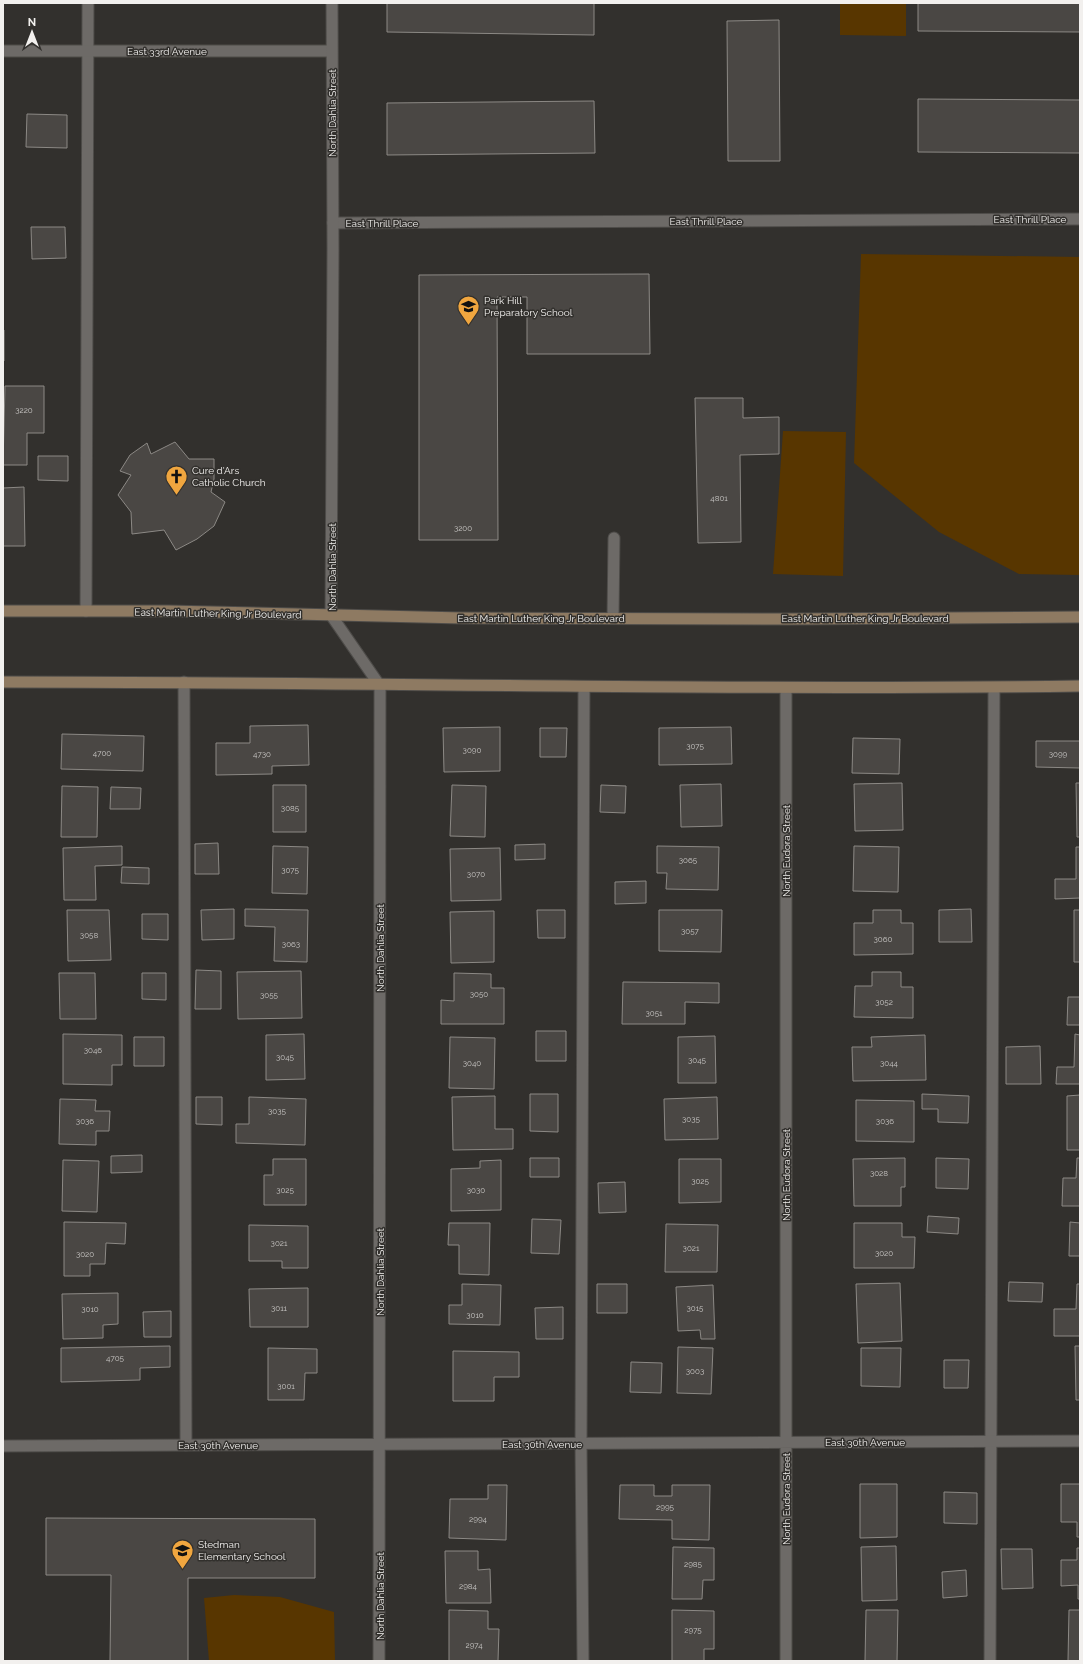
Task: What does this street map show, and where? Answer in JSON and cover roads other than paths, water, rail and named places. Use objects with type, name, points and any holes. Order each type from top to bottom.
[{"type":"main road","name":"East Martin Luther King Jr Boulevard","points":[[3,611],[613,618],[1080,617]]},
{"type":"main road","points":[[3,682],[184,682],[380,686],[786,688],[994,688],[1080,686]]},
{"type":"street","points":[[86,611],[88,3]]},
{"type":"street","name":"North Dahlia Street","points":[[332,3],[332,615],[380,686],[379,1661]]},
{"type":"street","name":"East 33rd Avenue","points":[[3,51],[332,51]]},
{"type":"street","name":"East Thrill Place","points":[[333,223],[1080,219]]},
{"type":"street","points":[[613,618],[614,538]]},
{"type":"street","points":[[184,682],[186,1445]]},
{"type":"street","points":[[583,1661],[581,1444],[584,687]]},
{"type":"street","name":"North Eudora Street","points":[[786,688],[786,1661]]},
{"type":"street","points":[[990,1661],[994,688]]},
{"type":"street","name":"East 30th Avenue","points":[[3,1446],[1080,1441]]},
{"type":"place","name":"Park Hill Preparatory School","points":[[468,326]]},
{"type":"place","name":"Cure d'Ars Catholic Church","points":[[177,496]]},
{"type":"place","name":"Stedman Elementary School","points":[[182,1570]]}]
